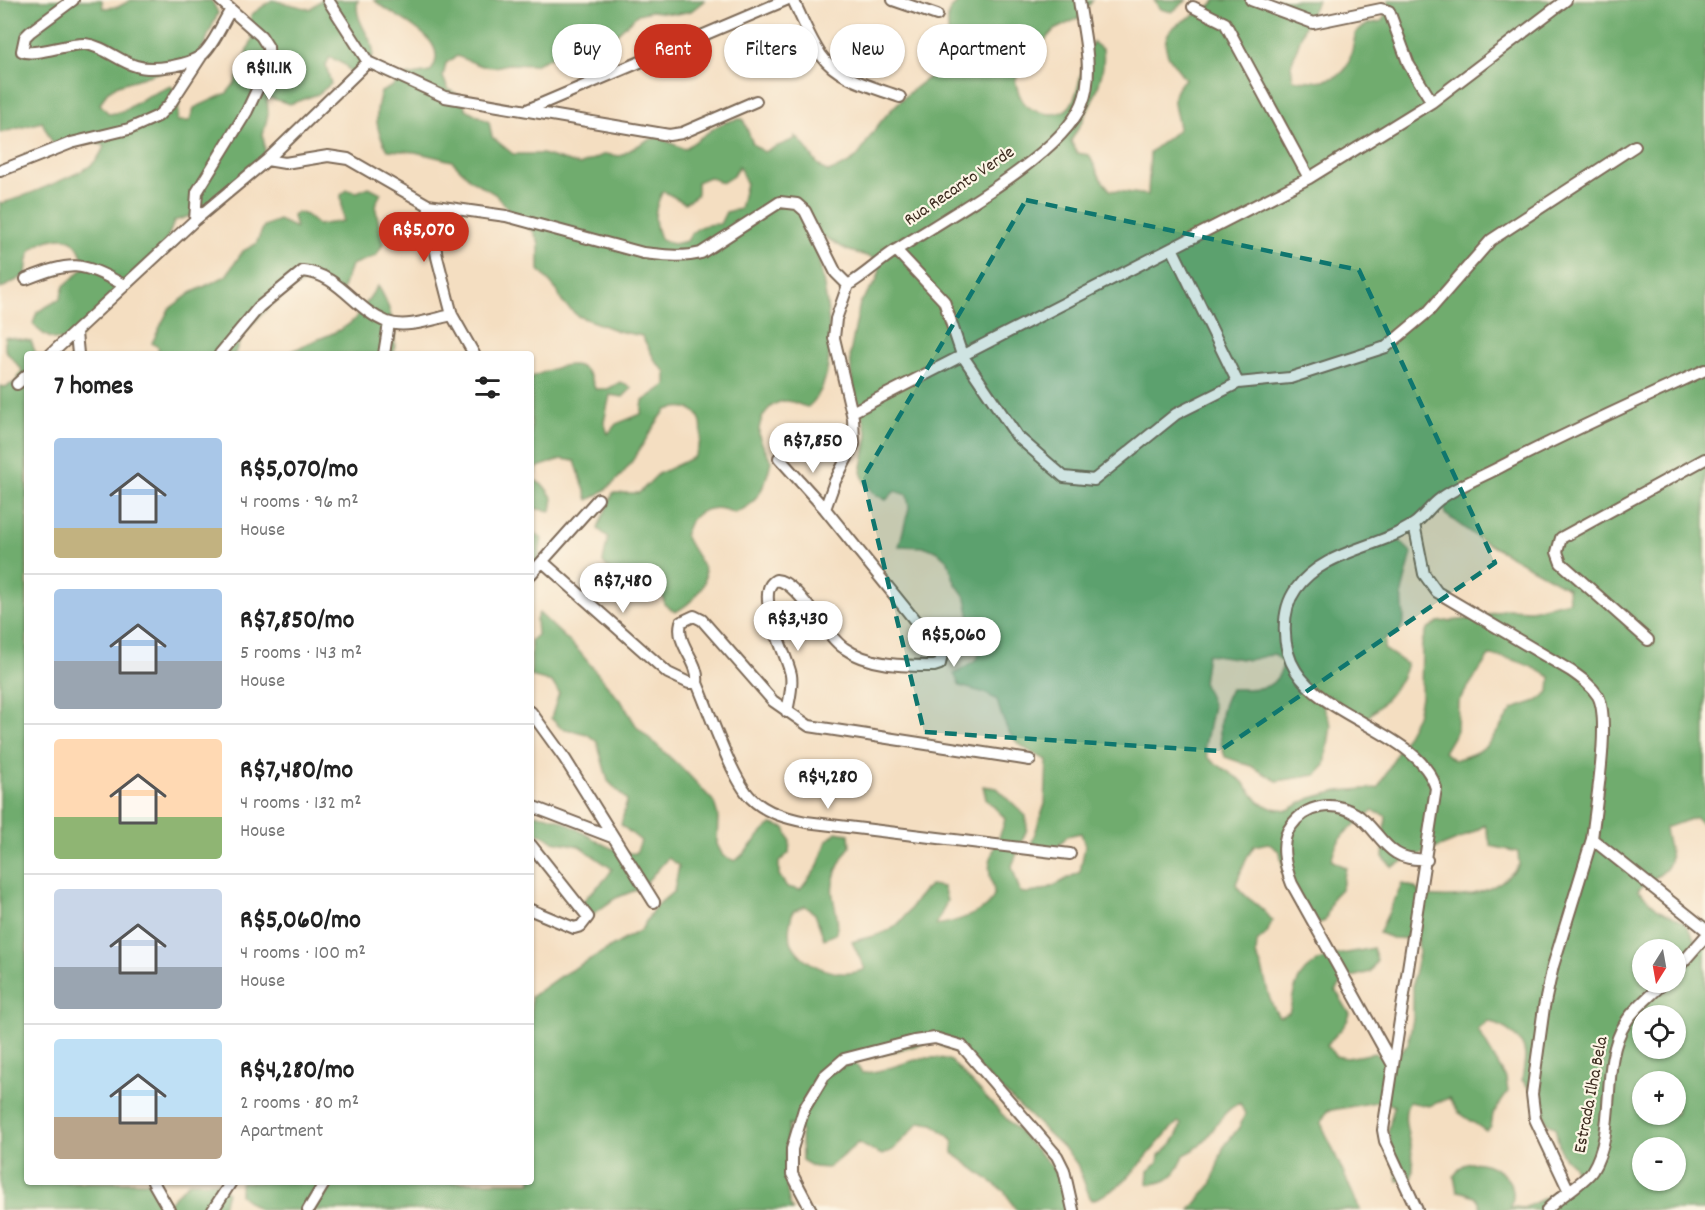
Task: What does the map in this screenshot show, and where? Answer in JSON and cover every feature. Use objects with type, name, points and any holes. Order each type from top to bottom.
[{"type":"street","points":[[73,0],[30,32],[25,37],[22,51],[28,53],[65,45],[87,44],[98,46],[136,66],[157,68],[178,65],[202,55]]},
{"type":"street","points":[[195,220],[197,192],[247,111],[269,64],[268,47],[261,36],[220,0]]},
{"type":"street","points":[[328,0],[368,62],[445,98],[674,135],[756,101]]},
{"type":"street","points":[[527,110],[562,93],[786,0]]},
{"type":"street","points":[[793,0],[822,57],[834,68],[847,77],[900,97]]},
{"type":"street","points":[[892,0],[937,15]]},
{"type":"street","name":"Rua Recanto Verde","points":[[848,285],[896,250],[997,186],[1067,128],[1082,104],[1087,87],[1088,73],[1079,0]]},
{"type":"street","points":[[1251,0],[1313,22],[1381,9],[1389,11],[1409,65],[1432,102]]},
{"type":"street","points":[[852,412],[1309,178],[1432,102],[1566,0]]},
{"type":"street","points":[[1193,7],[1225,23],[1309,178]]},
{"type":"street","points":[[0,171],[71,143],[129,129],[158,116],[170,104],[230,11]]},
{"type":"street","points":[[55,351],[195,220],[267,160],[368,62]]},
{"type":"street","points":[[560,116],[559,101],[562,93]]},
{"type":"street","points":[[896,250],[944,301],[962,355],[1017,436],[1064,477],[1094,480],[1176,414],[1238,383],[1290,378],[1386,347],[1429,311],[1491,240],[1635,146]]},
{"type":"street","points":[[267,160],[285,163],[327,156],[348,159],[428,205],[506,216],[643,253],[686,257],[715,247],[780,202],[789,202],[805,211],[836,273],[848,285],[836,319],[834,338],[852,412],[854,444],[835,481],[825,509]]},
{"type":"street","points":[[428,205],[437,257],[452,315],[472,351]]},
{"type":"street","points":[[1172,248],[1238,383]]},
{"type":"street","points":[[26,279],[68,265],[88,267],[124,285]]},
{"type":"street","points":[[222,351],[259,307],[303,271],[325,276],[389,323],[416,323],[452,315]]},
{"type":"street","points":[[384,351],[389,323]]},
{"type":"street","points":[[76,333],[78,351]]},
{"type":"street","points":[[228,343],[232,351]]},
{"type":"street","points":[[1417,1210],[1383,1137],[1427,860],[1436,788],[1428,769],[1411,753],[1323,698],[1296,672],[1290,658],[1284,625],[1295,589],[1327,562],[1414,524],[1440,499],[1563,434],[1705,370]]},
{"type":"street","points":[[17,384],[24,378]]},
{"type":"street","points":[[779,458],[825,509],[940,651],[942,658],[937,665],[925,666],[857,656],[843,648],[832,637],[789,585],[776,580],[769,585],[767,594],[777,637],[791,673],[787,712]]},
{"type":"street","points":[[1648,640],[1561,563],[1558,546],[1561,538],[1705,459]]},
{"type":"street","points":[[534,571],[598,499]]},
{"type":"street","points":[[1414,524],[1424,574],[1437,592],[1571,671],[1586,681],[1598,696],[1603,718],[1593,839],[1553,966],[1544,1007],[1532,1094],[1535,1119],[1568,1189]]},
{"type":"street","points":[[543,562],[668,673],[689,683],[697,684]]},
{"type":"street","points":[[1030,760],[809,726],[772,701],[702,620],[694,616],[681,622],[680,636],[696,670],[697,684],[742,788],[762,807],[806,822],[1070,854]]},
{"type":"street","points":[[534,716],[565,759],[654,902]]},
{"type":"street","points":[[534,807],[612,837]]},
{"type":"street","points":[[1393,1065],[1292,884],[1285,858],[1286,835],[1305,811],[1312,808],[1332,807],[1355,814],[1398,855],[1427,860]]},
{"type":"street","points":[[1593,839],[1705,929]]},
{"type":"street","points":[[534,849],[588,917],[581,926],[574,928],[534,911]]},
{"type":"street","points":[[1686,959],[1705,937]]},
{"type":"street","name":"Estrada Ilha Bela","points":[[1547,1210],[1568,1189],[1587,1176],[1596,1161],[1602,1141],[1615,1055],[1626,1021],[1653,993]]},
{"type":"street","points":[[811,1210],[792,1174],[792,1149],[804,1109],[824,1076],[844,1059],[855,1055],[935,1038],[962,1046],[1057,1156],[1064,1170],[1073,1210]]},
{"type":"street","points":[[155,1185],[169,1210]]},
{"type":"street","points":[[213,1210],[229,1185]]},
{"type":"street","points":[[308,1210],[323,1185]]},
{"type":"highlighted area","points":[[1026,200],[1359,270],[1495,563],[1219,751],[924,732],[863,478]]},
{"type":"green space","points":[[0,0],[102,0],[103,8],[118,7],[131,0],[212,1],[218,13],[197,61],[118,85],[107,92],[100,104],[109,114],[122,112],[146,97],[171,86],[180,96],[177,121],[190,121],[194,108],[227,93],[235,83],[253,37],[249,28],[251,15],[272,0],[310,9],[321,0],[358,0],[357,11],[373,49],[372,58],[366,67],[353,76],[345,65],[330,57],[326,65],[331,84],[318,94],[290,104],[267,97],[268,114],[263,135],[265,151],[262,161],[218,198],[190,216],[174,221],[168,236],[148,265],[84,329],[81,337],[61,340],[49,337],[33,324],[37,312],[60,299],[64,286],[85,267],[81,253],[69,239],[59,238],[43,243],[30,253],[26,275],[0,289],[0,203],[32,193],[85,169],[97,159],[104,146],[92,141],[54,146],[42,122],[0,133]]},
{"type":"green space","points":[[374,0],[705,0],[691,11],[677,14],[651,11],[638,14],[622,29],[622,24],[552,24],[552,57],[534,65],[508,64],[495,67],[482,66],[457,56],[446,63],[443,77],[448,89],[460,96],[466,109],[489,122],[492,137],[513,154],[542,154],[580,165],[605,154],[620,156],[658,137],[684,149],[719,125],[743,119],[753,144],[764,152],[795,139],[795,136],[818,165],[828,172],[856,158],[879,124],[895,106],[928,78],[1016,78],[1020,97],[1026,105],[1036,111],[1057,114],[1067,109],[1073,101],[1087,52],[1093,42],[1103,50],[1102,74],[1089,109],[1071,141],[1077,153],[1089,155],[1101,179],[1110,190],[1148,195],[1150,153],[1179,128],[1174,97],[1179,85],[1185,79],[1168,55],[1166,43],[1168,34],[1174,27],[1201,12],[1216,0],[1318,0],[1304,28],[1291,65],[1293,79],[1314,81],[1329,79],[1342,73],[1350,60],[1356,32],[1368,24],[1382,21],[1388,9],[1388,0],[1705,0],[1705,827],[1696,817],[1665,828],[1670,852],[1668,866],[1660,875],[1638,890],[1658,909],[1684,922],[1699,945],[1705,945],[1705,1210],[1481,1210],[1478,1201],[1473,1196],[1457,1191],[1454,1176],[1463,1166],[1471,1163],[1487,1165],[1507,1178],[1513,1194],[1511,1207],[1524,1208],[1572,1185],[1574,1176],[1574,1167],[1561,1151],[1555,1127],[1547,1122],[1540,1101],[1522,1080],[1525,1056],[1521,1044],[1512,1034],[1488,1021],[1478,1030],[1506,1078],[1508,1092],[1493,1114],[1491,1127],[1486,1131],[1458,1112],[1449,1098],[1429,1106],[1409,1102],[1406,1120],[1413,1159],[1411,1180],[1398,1181],[1388,1132],[1394,1106],[1381,1101],[1327,1111],[1321,1123],[1360,1210],[1190,1210],[1211,1185],[1223,1148],[1240,1126],[1245,1114],[1240,1103],[1225,1113],[1202,1144],[1184,1155],[1179,1168],[1171,1177],[1161,1182],[1147,1184],[1148,1171],[1158,1163],[1159,1155],[1170,1146],[1180,1129],[1181,1124],[1178,1122],[1117,1187],[1091,1200],[1077,1164],[1068,1152],[971,1061],[934,1041],[854,1062],[862,1073],[928,1058],[951,1061],[1048,1162],[1066,1185],[1073,1210],[1016,1210],[1005,1192],[953,1153],[953,1140],[933,1124],[920,1122],[893,1150],[882,1155],[858,1143],[828,1168],[814,1167],[802,1160],[801,1131],[789,1124],[786,1156],[787,1182],[793,1210],[259,1210],[240,1195],[240,1185],[534,1185],[534,995],[559,977],[641,930],[654,908],[674,891],[679,866],[668,858],[641,888],[616,898],[583,921],[578,909],[612,869],[579,846],[553,841],[534,831],[534,815],[557,819],[623,852],[636,853],[641,841],[621,825],[627,800],[608,781],[597,742],[587,734],[561,728],[551,718],[559,693],[552,682],[534,677],[534,638],[537,635],[536,620],[539,613],[578,650],[623,704],[637,727],[687,773],[714,802],[718,816],[717,844],[723,856],[735,861],[772,824],[785,828],[790,840],[789,853],[779,862],[779,875],[787,887],[800,890],[817,868],[827,841],[836,832],[849,834],[850,847],[839,864],[832,890],[837,919],[836,934],[824,939],[815,914],[805,906],[793,911],[790,925],[789,936],[795,949],[811,964],[822,969],[844,973],[865,969],[852,942],[889,931],[904,918],[920,895],[931,885],[943,887],[947,901],[936,925],[970,915],[987,906],[994,893],[989,871],[990,862],[1005,818],[986,799],[983,786],[997,788],[1026,816],[1027,829],[1012,866],[1020,892],[1043,890],[1080,872],[1085,846],[1081,833],[1067,836],[1050,856],[1037,854],[1032,842],[1045,804],[1047,760],[1027,750],[1013,738],[1004,722],[997,700],[985,693],[960,686],[954,674],[974,662],[981,652],[971,624],[966,598],[955,583],[948,561],[938,552],[926,547],[899,546],[909,508],[907,495],[895,491],[886,500],[874,494],[865,483],[861,472],[868,435],[852,382],[850,354],[860,303],[876,282],[880,270],[873,258],[847,250],[823,236],[816,248],[824,286],[829,332],[826,375],[819,393],[808,407],[791,401],[779,402],[769,408],[763,417],[759,435],[771,461],[763,486],[755,500],[734,513],[718,508],[710,509],[703,511],[692,520],[685,535],[704,568],[704,582],[692,600],[675,612],[664,604],[661,578],[649,572],[630,577],[618,576],[608,568],[603,562],[608,537],[598,529],[613,493],[639,493],[658,474],[694,457],[701,437],[700,419],[689,409],[666,410],[633,460],[615,482],[588,500],[575,461],[562,459],[538,467],[534,477],[534,376],[569,365],[584,369],[595,389],[608,389],[620,382],[632,388],[623,397],[610,395],[604,422],[608,434],[616,424],[641,414],[643,401],[666,385],[666,372],[656,362],[642,336],[618,331],[578,316],[562,302],[558,292],[539,270],[539,243],[533,231],[521,224],[495,194],[471,180],[452,161],[415,152],[388,150],[380,136],[377,122],[377,108],[381,92],[393,86],[400,77],[430,72],[436,60],[435,49],[429,39]],"holes":[[[739,166],[746,183],[740,209],[726,212],[720,224],[704,225],[696,229],[687,241],[673,244],[661,240],[656,227],[655,215],[663,191],[685,203],[697,195],[697,182],[709,177],[722,183],[733,176]],[[1443,501],[1445,514],[1481,540],[1568,588],[1569,601],[1531,610],[1505,609],[1480,618],[1438,622],[1427,629],[1422,642],[1421,697],[1417,716],[1378,788],[1338,791],[1311,798],[1288,810],[1271,808],[1259,802],[1242,781],[1208,758],[1205,746],[1213,706],[1203,682],[1207,654],[1249,660],[1274,654],[1284,663],[1280,673],[1270,685],[1257,689],[1231,689],[1223,705],[1220,723],[1222,749],[1225,757],[1251,766],[1277,781],[1316,775],[1325,765],[1331,725],[1321,701],[1333,698],[1354,716],[1368,717],[1391,693],[1404,672],[1407,664],[1384,649],[1386,637],[1399,633],[1404,620],[1402,592],[1412,553],[1392,534]],[[1489,656],[1521,662],[1550,677],[1549,692],[1537,701],[1513,709],[1485,747],[1454,760],[1444,752],[1457,730],[1458,702]],[[1373,811],[1386,816],[1383,857],[1392,867],[1463,837],[1485,825],[1491,846],[1518,852],[1519,865],[1499,883],[1464,896],[1424,896],[1414,887],[1402,884],[1379,933],[1392,938],[1418,939],[1419,953],[1413,979],[1413,1019],[1408,1044],[1388,1062],[1375,1053],[1347,1058],[1335,1056],[1327,1045],[1343,1027],[1350,1014],[1336,991],[1344,979],[1370,972],[1377,960],[1373,948],[1329,957],[1310,966],[1296,985],[1289,1013],[1279,1017],[1270,1001],[1263,970],[1256,955],[1257,942],[1267,933],[1272,921],[1236,884],[1254,846],[1268,843],[1280,852],[1285,881],[1294,891],[1312,926],[1325,921],[1333,897],[1342,888],[1346,868],[1331,860],[1338,842],[1347,831]]]},
{"type":"green space","points":[[960,0],[1093,0],[1079,18],[1054,30],[1047,38],[1047,24],[948,24],[948,14]]},
{"type":"green space","points":[[1154,0],[1187,0],[1172,12],[1160,9]]},
{"type":"green space","points":[[369,187],[381,193],[375,205],[383,244],[376,256],[351,265],[342,291],[329,293],[305,282],[296,287],[274,303],[254,323],[236,351],[158,351],[159,348],[152,343],[169,309],[191,293],[226,276],[243,251],[256,244],[264,226],[279,220],[296,228],[293,216],[297,212],[306,215],[318,225],[343,221],[341,195],[347,190],[357,192]]},
{"type":"green space","points":[[378,286],[392,318],[394,351],[293,351],[337,331],[349,324]]},
{"type":"green space","points":[[5,337],[31,341],[35,351],[24,351],[24,1185],[149,1185],[156,1199],[168,1203],[186,1185],[220,1185],[227,1192],[222,1210],[0,1210],[0,386],[5,387],[16,382],[22,370],[5,350]]},
{"type":"green space","points":[[534,480],[544,486],[553,498],[551,511],[534,508]]},
{"type":"green space","points":[[534,532],[542,539],[538,564],[534,563]]}]
